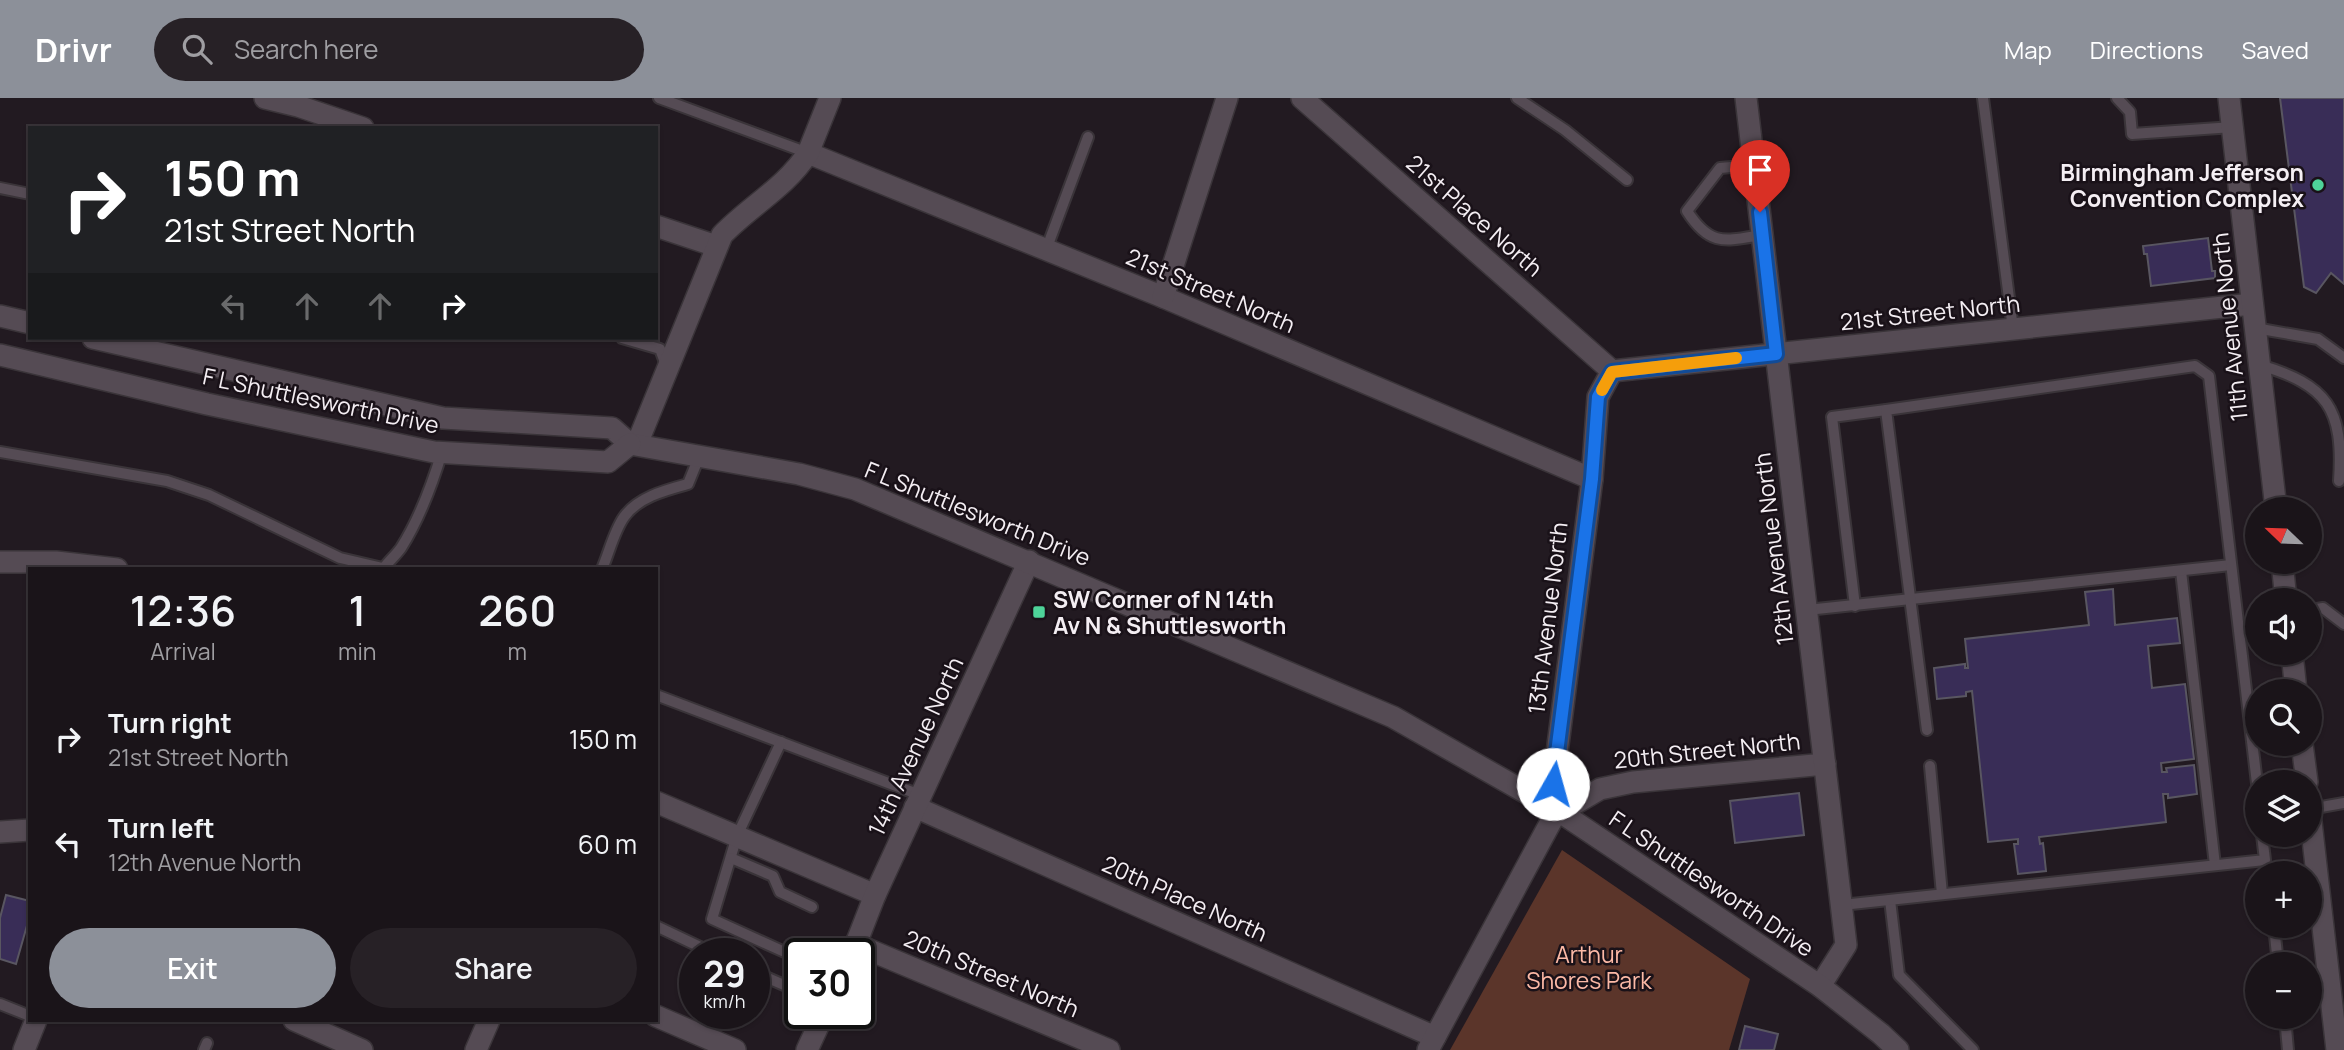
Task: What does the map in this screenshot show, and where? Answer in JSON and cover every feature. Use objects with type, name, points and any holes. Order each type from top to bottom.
[{"type":"street","points":[[265,98],[357,126]]},
{"type":"street","points":[[633,444],[722,235],[737,219],[761,202],[794,172],[808,153],[830,98]]},
{"type":"street","points":[[1163,297],[1227,98]]},
{"type":"street","name":"21st Place North","points":[[1302,98],[1612,372]]},
{"type":"street","name":"12th Avenue North","points":[[1746,98],[1846,945],[1820,986]]},
{"type":"street","name":"11th Avenue North","points":[[2229,98],[2275,497]]},
{"type":"street","name":"21st Street North","points":[[808,153],[1163,297],[1592,479]]},
{"type":"street","points":[[658,227],[716,246]]},
{"type":"street","name":"21st Street North","points":[[1612,372],[2252,304]]},
{"type":"street","points":[[0,317],[28,323]]},
{"type":"street","name":"F L Shuttlesworth Drive","points":[[102,340],[443,418],[612,428],[633,444],[799,474],[855,489],[1393,717],[1560,812],[1820,986],[1898,1050]]},
{"type":"street","name":"F L Shuttlesworth Drive","points":[[0,355],[234,410],[442,452],[608,462],[633,444]]},
{"type":"street","name":"13th Avenue North","points":[[1560,812],[1553,784],[1592,479],[1598,397],[1612,372]]},
{"type":"street","name":"14th Avenue North","points":[[858,938],[875,894],[1029,561]]},
{"type":"street","points":[[0,562],[56,562],[102,567]]},
{"type":"street","name":"20th Street North","points":[[1560,812],[1600,789],[1633,782],[1825,764]]},
{"type":"street","name":"20th Place North","points":[[918,801],[1431,1043]]},
{"type":"street","points":[[658,803],[875,894]]},
{"type":"street","points":[[1431,1043],[1508,897],[1554,816],[1560,812]]},
{"type":"street","points":[[0,832],[28,830]]},
{"type":"street","points":[[2314,847],[2337,1050]]},
{"type":"street","name":"20th Street North","points":[[875,957],[1109,1050]]},
{"type":"street","points":[[658,1017],[735,1050]]},
{"type":"street","points":[[24,1050],[35,1022]]},
{"type":"street","points":[[299,1022],[362,1050]]},
{"type":"street","points":[[476,1050],[488,1022]]},
{"type":"street","points":[[807,1050],[817,1029]]},
{"type":"lane","points":[[659,98],[808,153]]},
{"type":"lane","points":[[1517,98],[1565,130],[1627,180]]},
{"type":"lane","points":[[1983,98],[2013,329]]},
{"type":"lane","points":[[2117,98],[2130,113],[2132,134],[2233,127]]},
{"type":"lane","points":[[1046,250],[1088,137]]},
{"type":"lane","points":[[1754,165],[1720,168],[1687,211],[1699,230],[1714,238],[1728,240],[1762,236]]},
{"type":"lane","points":[[0,188],[28,194]]},
{"type":"lane","points":[[2255,328],[2318,339],[2344,358]]},
{"type":"lane","points":[[629,340],[660,349],[667,368]]},
{"type":"lane","points":[[2260,365],[2289,374],[2309,384],[2330,400],[2340,422],[2343,459],[2339,481]]},
{"type":"lane","points":[[1855,606],[1832,417],[2195,366],[2209,376],[2255,770]]},
{"type":"lane","points":[[1886,410],[1927,730]]},
{"type":"lane","points":[[0,452],[167,481],[209,495],[340,558],[378,567]]},
{"type":"lane","points":[[386,567],[400,549],[413,525],[430,490],[442,452]]},
{"type":"lane","points":[[602,567],[624,517],[643,500],[688,484],[699,457]]},
{"type":"lane","points":[[1807,610],[2231,565]]},
{"type":"lane","points":[[2181,570],[2214,865]]},
{"type":"lane","points":[[2322,608],[2344,624]]},
{"type":"lane","points":[[658,696],[781,743],[918,801]]},
{"type":"lane","points":[[781,743],[737,836],[712,919],[784,952]]},
{"type":"lane","points":[[1930,766],[1942,894]]},
{"type":"lane","points":[[2322,808],[2344,803]]},
{"type":"lane","points":[[1842,905],[2265,860],[2263,847]]},
{"type":"lane","points":[[731,858],[773,876],[780,892],[812,907]]},
{"type":"lane","points":[[1890,900],[1899,975],[1973,1050]]},
{"type":"lane","points":[[658,927],[681,938]]},
{"type":"lane","points":[[770,979],[784,985]]},
{"type":"lane","points":[[0,1004],[28,1015]]},
{"type":"lane","points":[[2286,1029],[2288,1050]]},
{"type":"green space","name":"Arthur Shores Park","points":[[1562,850],[1750,979],[1729,1050],[1450,1050]]},
{"type":"building","name":"Birmingham Jefferson Convention Complex","points":[[2280,98],[2344,98],[2344,284],[2331,273],[2316,293],[2304,287]]},
{"type":"building","points":[[2208,238],[2215,278],[2151,286],[2147,254],[2144,254],[2143,246]]},
{"type":"building","points":[[2113,589],[2115,625],[2177,618],[2180,643],[2148,646],[2152,688],[2185,684],[2194,759],[2161,763],[2162,772],[2167,772],[2166,768],[2194,765],[2197,794],[2168,798],[2168,794],[2163,794],[2166,822],[2039,837],[2040,844],[2043,843],[2046,871],[2018,874],[2014,844],[2018,844],[2018,839],[1988,842],[1972,691],[1966,692],[1966,696],[1937,699],[1934,668],[1965,664],[1965,668],[1968,668],[1965,639],[2089,625],[2085,592]]},
{"type":"building","points":[[1799,793],[1804,835],[1735,843],[1730,801]]},
{"type":"building","points":[[6,895],[28,900],[28,922],[16,964],[0,959],[0,918]]},
{"type":"building","points":[[1745,1026],[1778,1034],[1774,1050],[1739,1050]]},
{"type":"slow traffic","points":[[1602,390],[1612,372],[1736,358]]},
{"type":"place","name":"Birmingham Jefferson Convention Complex","points":[[2318,185]]},
{"type":"place","name":"SW Corner of N 14th Av N & Shuttlesworth","points":[[1039,612]]},
{"type":"route","points":[[1553,784],[1592,479],[1598,397],[1612,372],[1776,354],[1760,212]]}]
